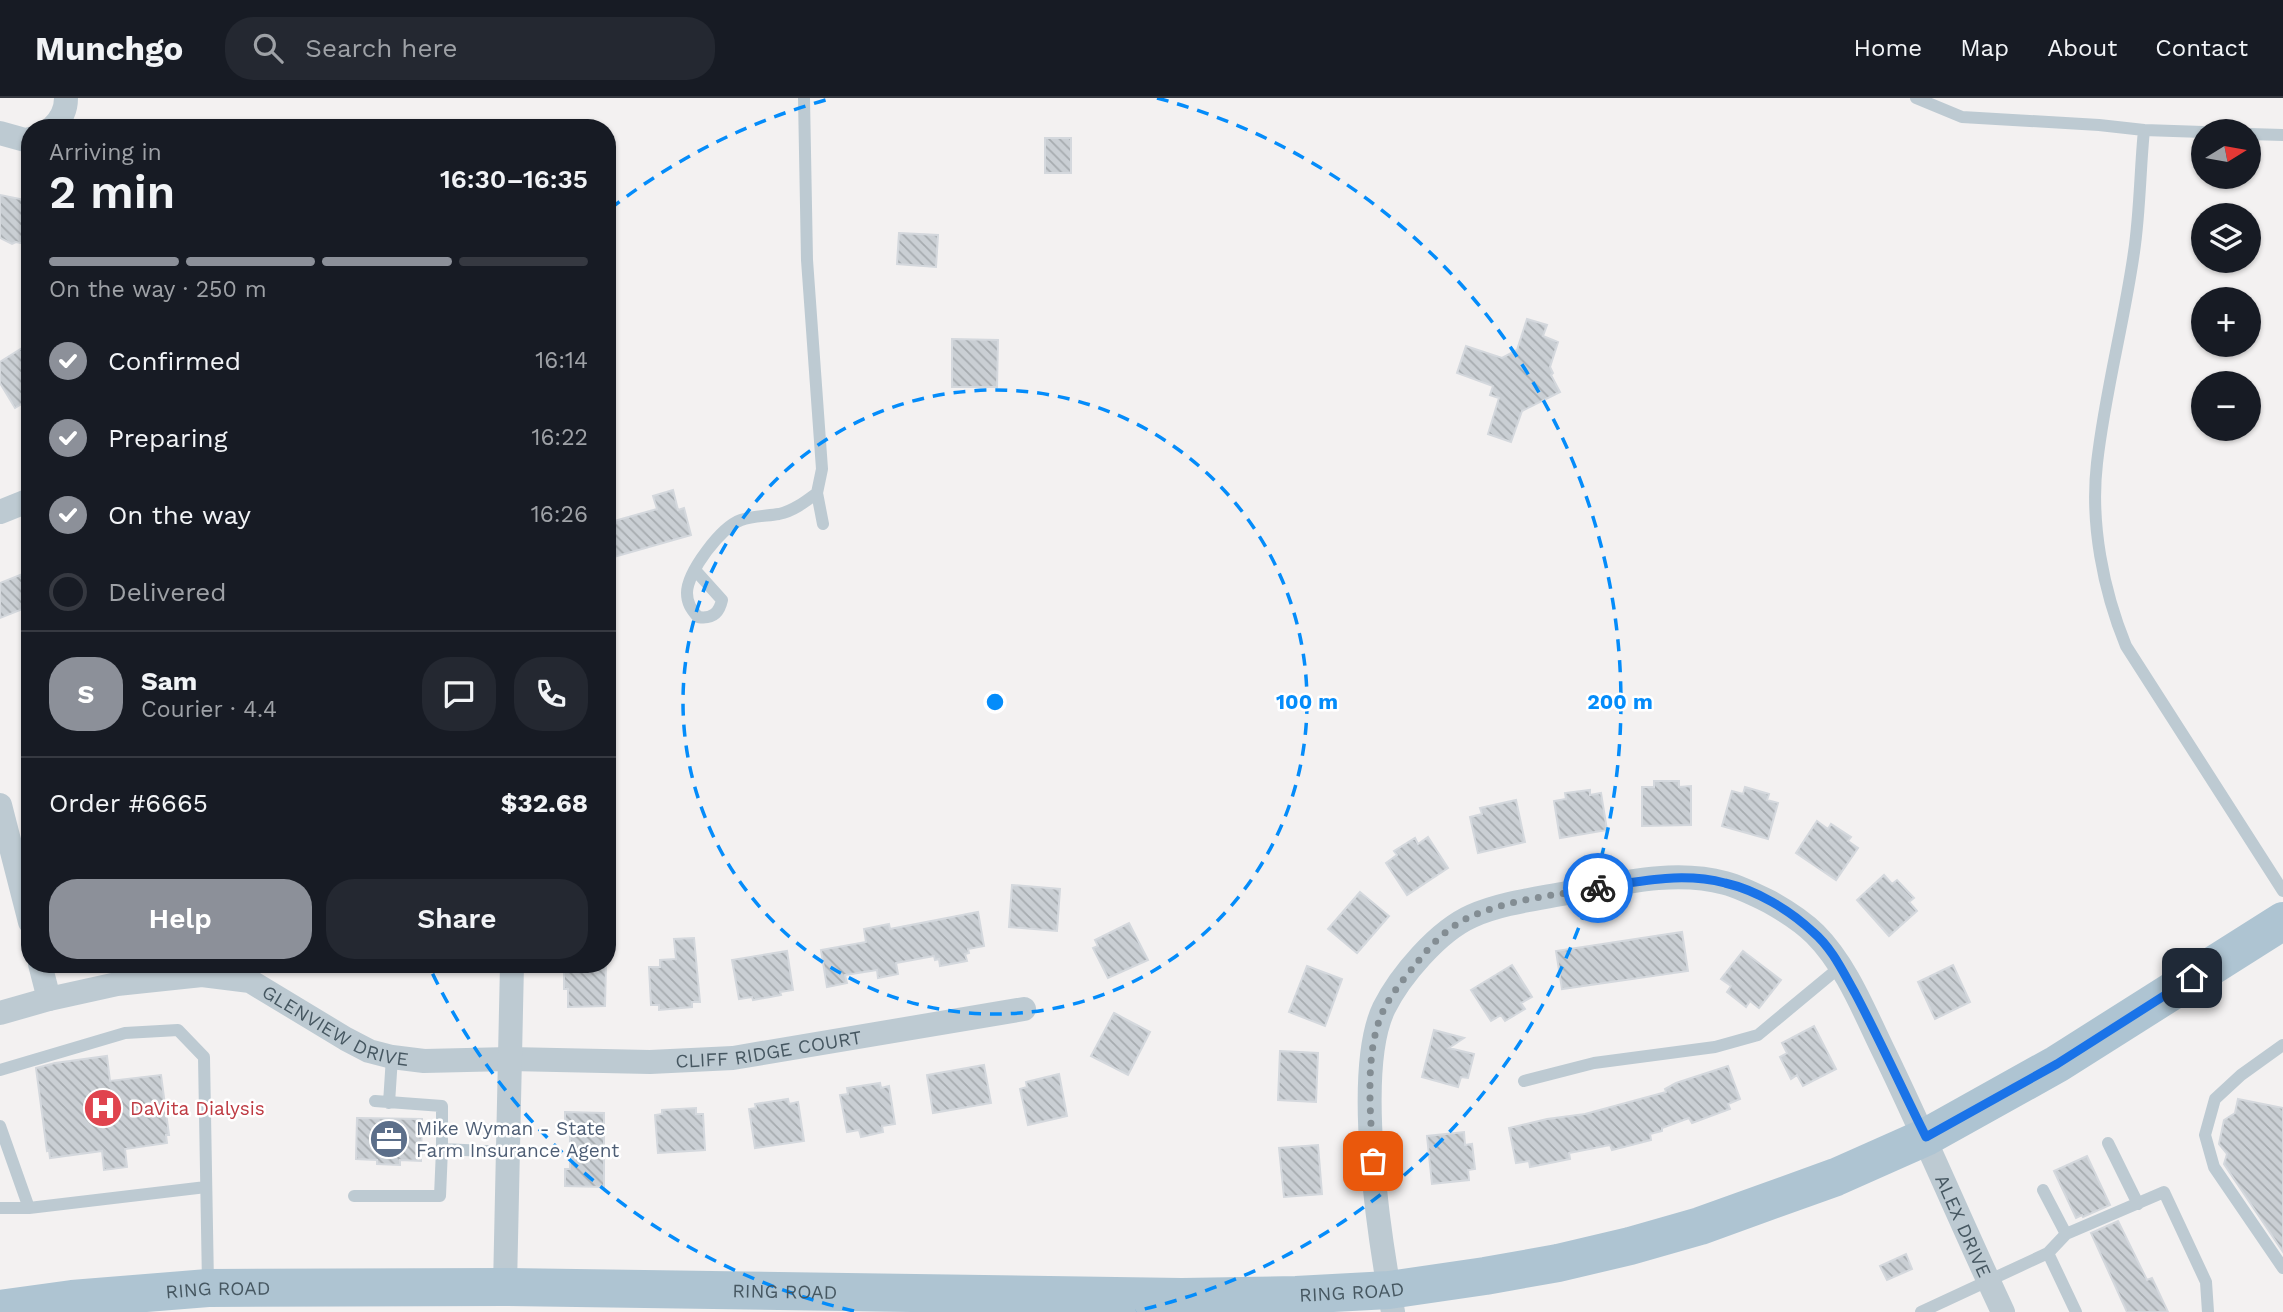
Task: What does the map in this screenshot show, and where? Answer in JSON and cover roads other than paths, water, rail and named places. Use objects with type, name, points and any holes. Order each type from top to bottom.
[{"type":"main road","name":"RING ROAD","points":[[12,1309],[86,1298],[208,1288],[505,1287],[837,1297],[1296,1295],[1391,1301],[1485,1276],[1630,1246],[1769,1202],[1836,1177],[1926,1137],[2057,1064],[2283,921]]},
{"type":"street","points":[[60,119],[66,98]]},
{"type":"street","points":[[0,133],[21,138]]},
{"type":"street","points":[[0,512],[21,504]]},
{"type":"street","points":[[0,805],[21,887]]},
{"type":"street","name":"ALEX DRIVE","points":[[1391,1301],[1373,1161],[1370,1088],[1373,1045],[1384,1009],[1416,963],[1443,934],[1470,916],[1505,905],[1653,878],[1725,883],[1757,895],[1790,913],[1815,933],[1840,967],[1868,1019],[1926,1137],[2003,1312]]},
{"type":"street","points":[[42,973],[49,999]]},
{"type":"street","name":"GLENVIEW DRIVE","points":[[0,1013],[49,999],[144,980],[252,973],[346,1039],[369,1051],[424,1061],[510,1059]]},
{"type":"street","points":[[505,1287],[512,973]]},
{"type":"street","name":"CLIFF RIDGE COURT","points":[[510,1059],[650,1062],[733,1058],[1024,1009]]},
{"type":"lane","points":[[804,98],[807,260],[821,469],[817,493],[822,524]]},
{"type":"lane","points":[[1916,98],[1962,117],[2191,132]]},
{"type":"lane","points":[[2144,130],[2134,250],[2097,464],[2096,519],[2105,577],[2114,616],[2126,646],[2283,891]]},
{"type":"lane","points":[[2261,134],[2283,135]]},
{"type":"lane","points":[[695,570],[722,531],[739,521],[780,514],[802,505],[817,493]]},
{"type":"lane","points":[[1524,1081],[1594,1063],[1715,1047],[1758,1035],[1840,967]]},
{"type":"lane","points":[[0,1070],[125,1034],[178,1030],[204,1057],[208,1288]]},
{"type":"lane","points":[[2283,1045],[2241,1075],[2215,1099],[2205,1135],[2214,1167],[2283,1268]]},
{"type":"lane","points":[[389,1103],[392,1057]]},
{"type":"lane","points":[[354,1196],[440,1196],[442,1106],[375,1101]]},
{"type":"lane","points":[[0,1126],[29,1208]]},
{"type":"lane","points":[[2108,1143],[2138,1204]]},
{"type":"lane","points":[[442,1149],[508,1152]]},
{"type":"lane","points":[[0,1209],[206,1187]]},
{"type":"lane","points":[[2043,1190],[2066,1234]]},
{"type":"lane","points":[[1921,1312],[2048,1253],[2066,1234],[2164,1192],[2206,1282],[2208,1312]]},
{"type":"lane","points":[[2048,1253],[2076,1312]]},
{"type":"place","name":"DaVita Dialysis","points":[[103,1108]]},
{"type":"place","name":"Mike Wyman - State Farm Insurance Agent","points":[[389,1139]]}]
